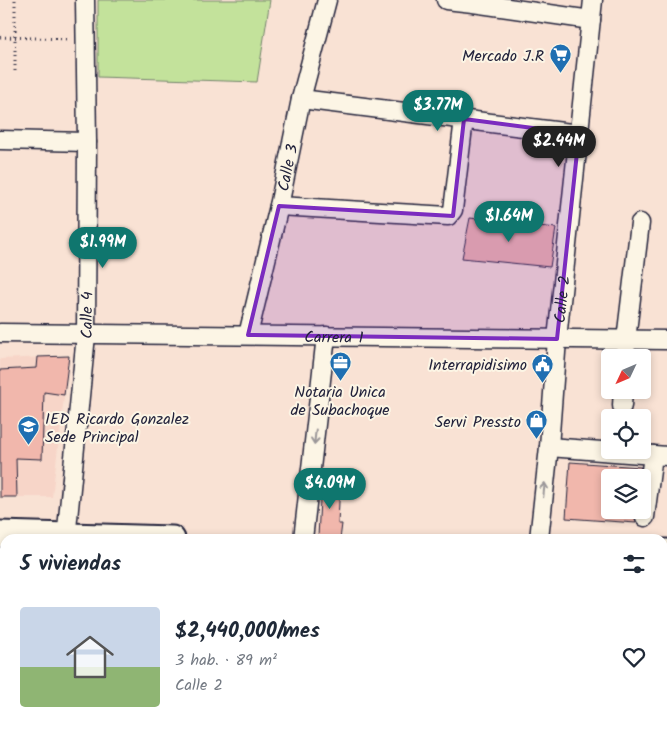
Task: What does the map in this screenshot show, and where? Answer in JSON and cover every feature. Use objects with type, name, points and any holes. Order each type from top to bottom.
[{"type":"street","name":"Calle 4","points":[[66,534],[86,335],[87,142],[85,0]]},
{"type":"street","name":"Calle 3","points":[[248,335],[279,206],[300,98],[326,0]]},
{"type":"street","points":[[446,0],[473,1],[591,20]]},
{"type":"street","name":"Calle 2","points":[[539,534],[557,339],[592,0]]},
{"type":"street","points":[[300,98],[579,134]]},
{"type":"street","points":[[279,206],[448,216],[454,210],[464,119]]},
{"type":"street","points":[[0,140],[87,142]]},
{"type":"street","points":[[626,349],[640,223]]},
{"type":"street","name":"Carrera 1","points":[[0,333],[667,340]]},
{"type":"street","points":[[304,534],[326,336]]},
{"type":"street","points":[[548,447],[660,456],[651,493]]},
{"type":"path","points":[[15,0],[15,75]]},
{"type":"path","points":[[0,37],[86,39]]},
{"type":"highlighted area","points":[[464,119],[579,134],[557,339],[248,335],[279,206],[453,216]]},
{"type":"shaded area","name":"IED Ricardo Gonzalez Sede Principal","points":[[69,356],[52,497],[0,497],[0,359]]},
{"type":"green space","points":[[98,0],[270,0],[257,82],[98,77]]},
{"type":"building","points":[[470,218],[556,228],[550,267],[462,258]]},
{"type":"building","name":"IED Ricardo Gonzalez Sede Principal","points":[[69,356],[64,395],[44,392],[42,459],[16,458],[17,497],[0,497],[0,370],[37,368],[38,357]]},
{"type":"building","points":[[570,462],[641,467],[641,469],[601,469],[601,519],[635,519],[636,523],[566,518]]},
{"type":"building","points":[[340,480],[338,524],[342,524],[341,534],[318,534],[321,481]]},
{"type":"place","name":"Mercado J.R","points":[[560,74]]},
{"type":"place","name":"Notaria Unica de Subachoque","points":[[340,381]]},
{"type":"place","name":"Interrapidisimo","points":[[543,383]]},
{"type":"place","name":"Servi Pressto","points":[[537,440]]},
{"type":"place","name":"IED Ricardo Gonzalez Sede Principal","points":[[29,446]]}]
